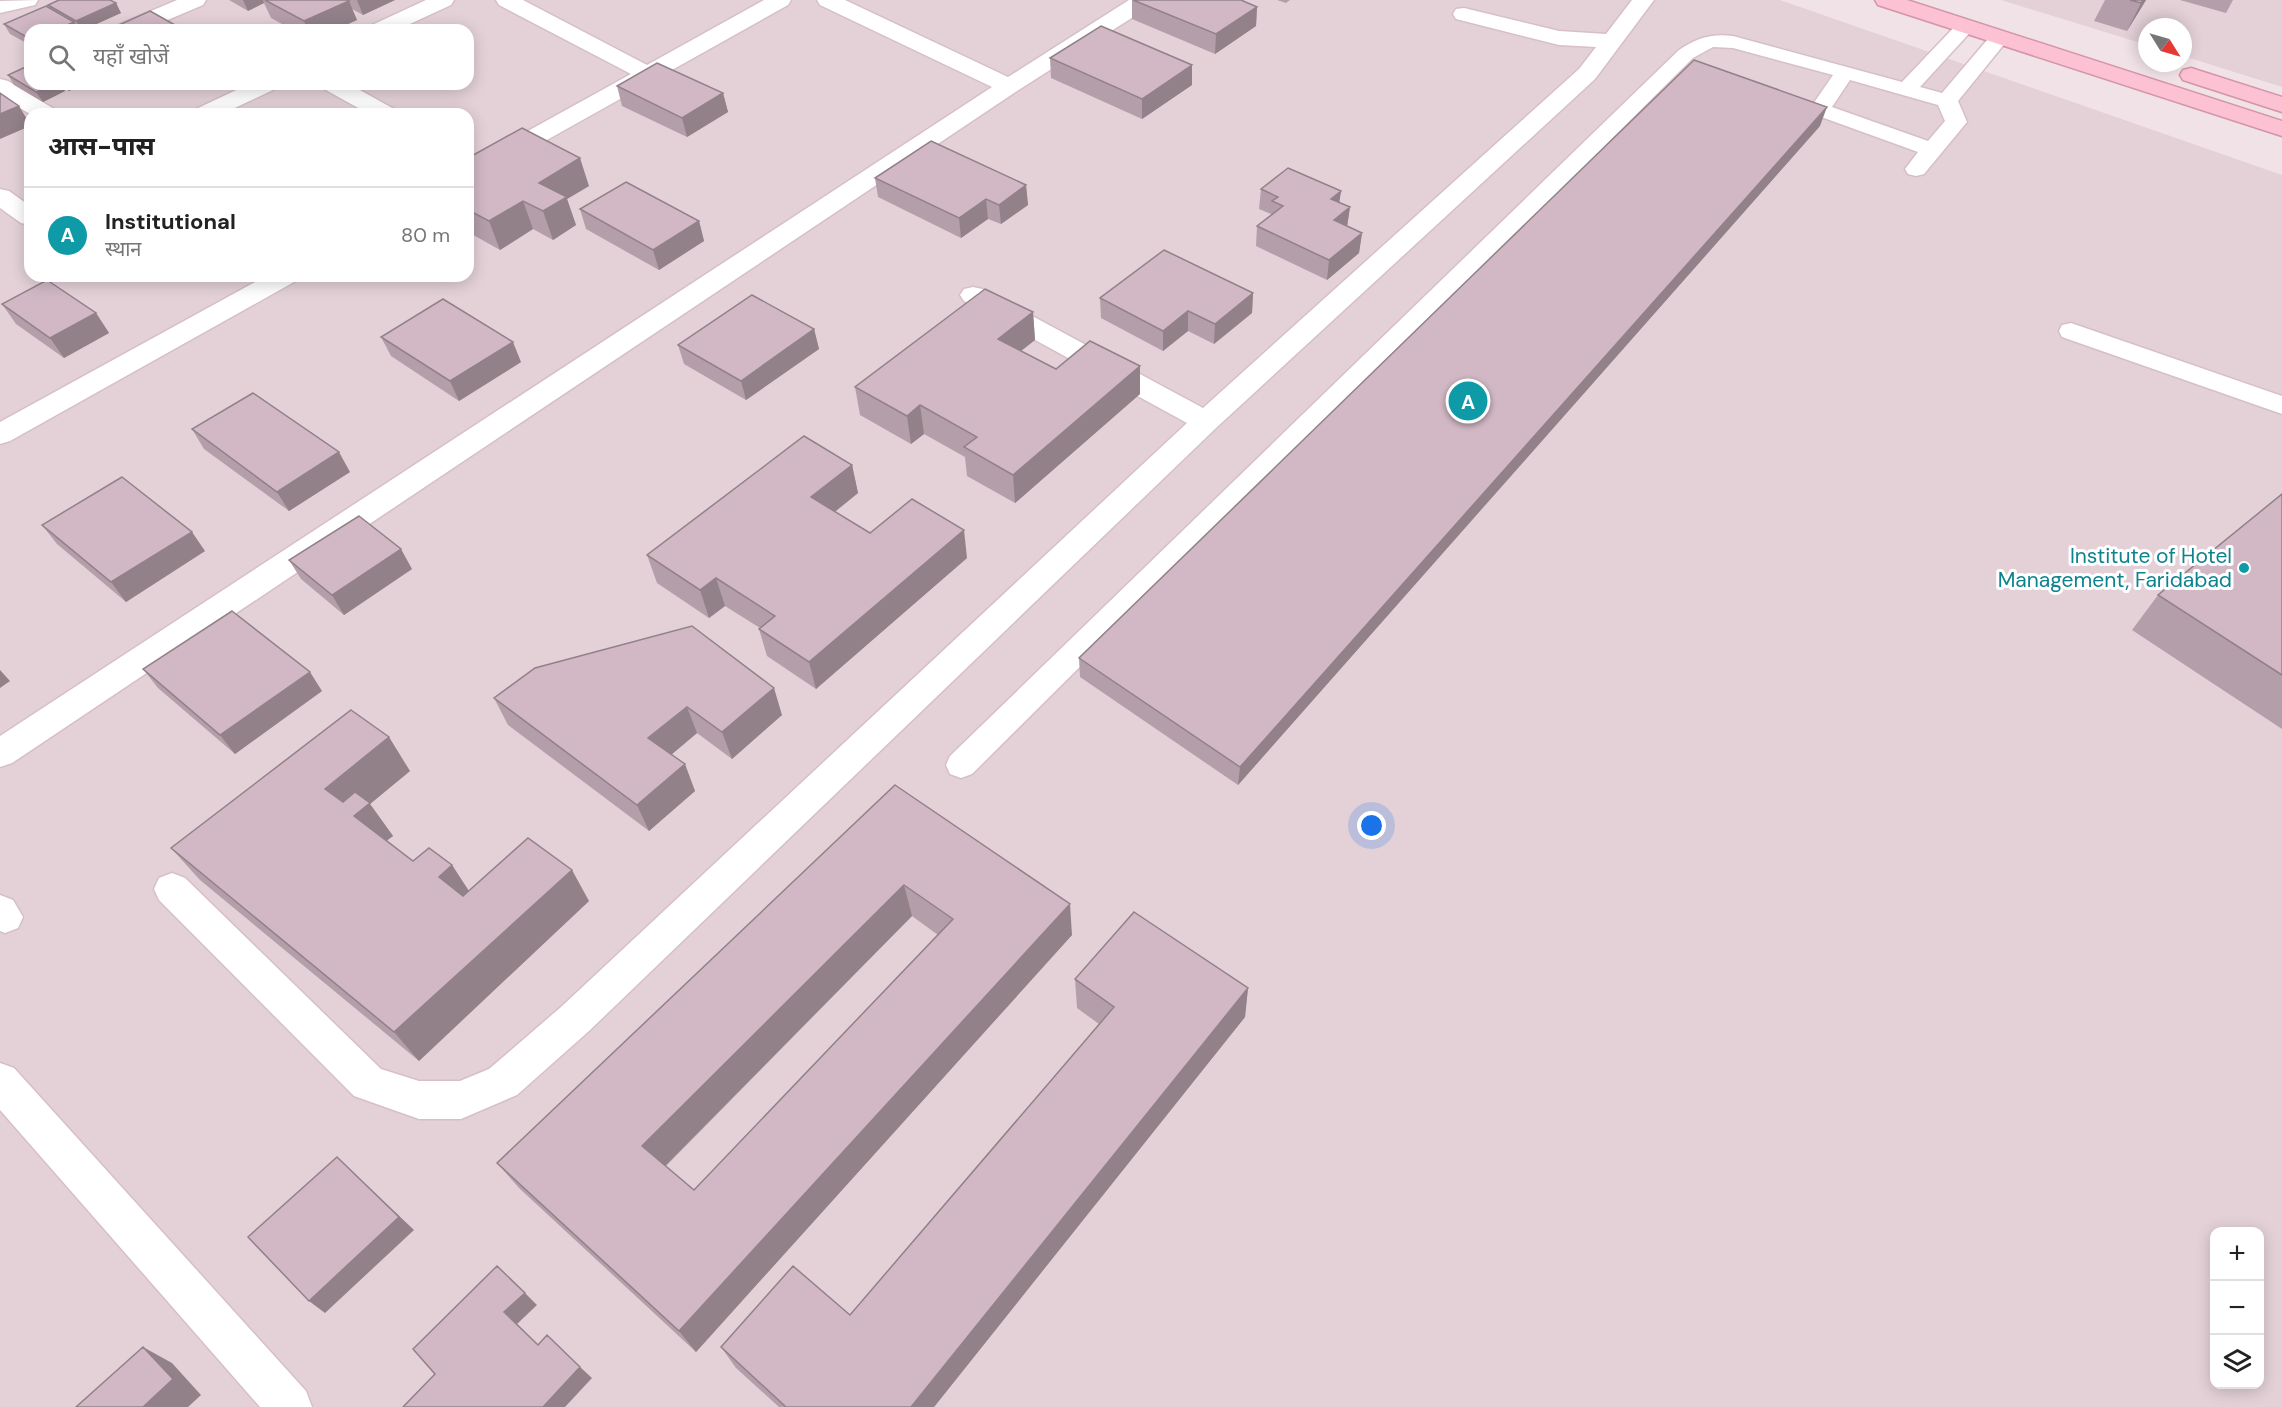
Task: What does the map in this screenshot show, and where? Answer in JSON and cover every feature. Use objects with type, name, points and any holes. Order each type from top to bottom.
[{"type":"street","points":[[0,7],[27,0]]},
{"type":"street","points":[[140,24],[195,0]]},
{"type":"street","points":[[393,24],[443,0]]},
{"type":"street","points":[[507,0],[648,74]]},
{"type":"street","points":[[474,166],[648,74],[780,0]]},
{"type":"street","points":[[828,0],[1009,86]]},
{"type":"street","points":[[0,753],[1009,86],[1144,0]]},
{"type":"street","points":[[172,889],[368,1083],[419,1100],[461,1100],[503,1082],[584,1011],[1206,422],[1587,74],[1643,0]]},
{"type":"street","points":[[1886,0],[2282,129]]},
{"type":"street","points":[[1464,14],[1559,38],[1612,41]]},
{"type":"street","points":[[2180,72],[2282,105]]},
{"type":"street","points":[[7,83],[38,108]]},
{"type":"street","points":[[217,108],[254,90]]},
{"type":"street","points":[[343,90],[375,108]]},
{"type":"street","points":[[0,196],[24,214]]},
{"type":"street","points":[[0,434],[274,282]]},
{"type":"street","points":[[973,295],[1206,422]]},
{"type":"street","points":[[0,1081],[290,1407]]},
{"type":"lane","points":[[1907,89],[1966,26]]},
{"type":"lane","points":[[1947,101],[2000,37]]},
{"type":"lane","points":[[961,765],[1686,54],[1702,42],[1717,39],[1742,43],[1947,101]]},
{"type":"lane","points":[[1845,72],[1820,110],[1932,150]]},
{"type":"lane","points":[[1916,169],[1956,122],[1947,101]]},
{"type":"lane","points":[[2071,331],[2282,405]]},
{"type":"shaded area","points":[[0,0],[1780,0],[2282,175],[2282,1407],[0,1407]]},
{"type":"shaded area","points":[[2001,0],[2282,0],[2282,87],[2192,59],[2192,18],[2138,18],[2138,42]]},
{"type":"building","points":[[59,0],[110,0],[116,3],[76,21],[48,5]]},
{"type":"building","points":[[265,0],[347,0],[349,1],[304,21]]},
{"type":"building","points":[[1133,0],[1241,0],[1257,7],[1216,34]]},
{"type":"building","points":[[46,6],[74,22],[70,24],[24,24],[24,36],[4,24]]},
{"type":"building","points":[[150,11],[173,24],[121,24]]},
{"type":"building","points":[[1101,26],[1192,65],[1142,99],[1050,58]]},
{"type":"building","points":[[1694,60],[1827,107],[1240,767],[1079,658]]},
{"type":"building","points":[[657,63],[723,93],[682,118],[617,86]]},
{"type":"building","points":[[24,68],[24,85],[8,75]]},
{"type":"building","points":[[0,93],[19,106],[0,114]]},
{"type":"building","points":[[522,128],[580,158],[539,183],[567,197],[543,211],[523,201],[489,221],[474,213],[474,155]]},
{"type":"building","points":[[931,141],[1026,185],[999,205],[986,199],[959,218],[875,178]]},
{"type":"building","points":[[1288,168],[1341,191],[1331,199],[1350,207],[1334,220],[1362,233],[1329,260],[1257,226],[1283,206],[1272,201],[1278,197],[1261,189]]},
{"type":"building","points":[[626,182],[699,221],[653,250],[580,209]]},
{"type":"building","points":[[1164,250],[1253,293],[1215,324],[1188,311],[1163,331],[1100,298]]},
{"type":"building","points":[[43,282],[50,282],[96,313],[50,338],[2,304]]},
{"type":"building","points":[[985,289],[1033,312],[998,339],[1056,369],[1090,341],[1140,366],[1013,475],[964,447],[977,437],[920,405],[907,416],[855,387]]},
{"type":"building","points":[[752,295],[814,329],[741,381],[678,345]]},
{"type":"building","points":[[443,299],[513,342],[450,381],[381,337]]},
{"type":"building","points":[[253,393],[339,452],[277,492],[192,429]]},
{"type":"building","points":[[804,436],[852,465],[811,497],[870,533],[912,499],[964,530],[809,662],[759,629],[775,616],[716,578],[700,590],[647,555]]},
{"type":"building","points":[[122,477],[192,532],[111,582],[42,525]]},
{"type":"building","points":[[2282,494],[2282,675],[2158,595]]},
{"type":"building","points":[[359,516],[401,549],[332,595],[289,560]]},
{"type":"building","points":[[232,611],[310,672],[220,735],[143,669]]},
{"type":"building","points":[[692,626],[774,688],[722,732],[687,707],[648,738],[685,764],[637,805],[494,698],[535,668]]},
{"type":"building","points":[[351,710],[389,737],[325,789],[343,802],[355,792],[370,803],[354,816],[413,861],[429,848],[452,865],[439,877],[463,896],[528,838],[572,870],[394,1032],[171,848]]},
{"type":"building","points":[[895,785],[1070,904],[679,1331],[497,1163]],"holes":[[[904,885],[953,919],[694,1190],[642,1146]]]},
{"type":"building","points":[[1134,912],[1248,988],[911,1407],[786,1407],[721,1347],[793,1266],[850,1315],[1114,1007],[1075,979]]},
{"type":"building","points":[[337,1157],[399,1217],[309,1301],[248,1237]]},
{"type":"building","points":[[497,1266],[525,1293],[504,1312],[538,1345],[547,1335],[580,1367],[543,1407],[403,1407],[435,1374],[413,1349]]},
{"type":"building","points":[[143,1347],[173,1379],[143,1407],[76,1407]]},
{"type":"place","name":"Institutional","points":[[1468,401]]},
{"type":"place","name":"Institute of Hotel Management, Faridabad","points":[[2244,568]]}]
